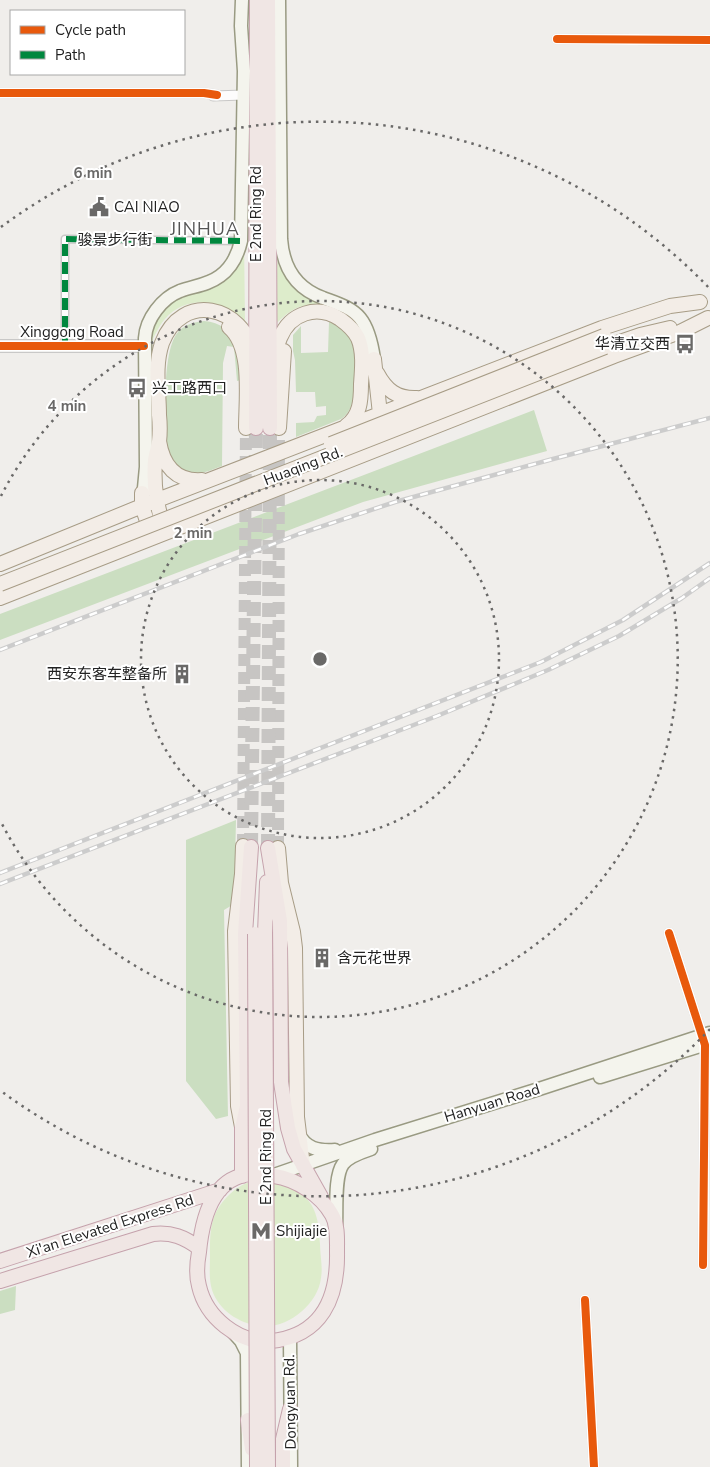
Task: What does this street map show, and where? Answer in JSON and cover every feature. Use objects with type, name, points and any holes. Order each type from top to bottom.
[{"type":"highway","name":"E 2nd Ring Rd","points":[[257,0],[258,41],[262,57],[270,398],[263,428]]},
{"type":"highway","name":"E 2nd Ring Rd","points":[[263,428],[256,366],[262,57],[268,0]]},
{"type":"highway","points":[[242,1176],[242,1129],[247,1106],[245,934],[251,870],[247,846]]},
{"type":"highway","name":"E 2nd Ring Rd","points":[[257,1467],[260,934],[273,848]]},
{"type":"highway","points":[[273,848],[280,921],[281,1082],[284,1106],[294,1149],[333,1216],[336,1228],[336,1274],[331,1300],[325,1311],[314,1324],[290,1337],[263,1342],[242,1337],[232,1331],[210,1310],[201,1294],[197,1273],[199,1248],[206,1215],[211,1202],[220,1190],[242,1176],[274,1176],[298,1184],[316,1196],[328,1209]]},
{"type":"highway","name":"E 2nd Ring Rd","points":[[251,870],[260,934],[268,1467]]},
{"type":"highway","name":"Xi'an Elevated Express Rd","points":[[0,1261],[220,1190]]},
{"type":"highway","name":"Xi'an Elevated Express Rd","points":[[0,1281],[153,1234],[167,1233],[178,1235],[199,1248]]},
{"type":"highway","points":[[283,1467],[283,1439],[290,1409]]},
{"type":"highway","points":[[248,1420],[252,1442],[252,1467]]},
{"type":"main road","points":[[242,0],[250,41],[262,57]]},
{"type":"main road","points":[[159,536],[148,495],[146,467],[145,331],[160,307],[177,293],[203,285],[221,276],[235,258],[241,240],[244,95],[242,0]]},
{"type":"main road","points":[[262,57],[277,0]]},
{"type":"main road","points":[[277,0],[281,239],[284,260],[292,277],[301,286],[317,296],[343,306],[359,317],[369,338],[377,372],[383,383],[394,394],[409,398],[427,396]]},
{"type":"main road","points":[[605,341],[705,300]]},
{"type":"main road","points":[[159,440],[167,462],[181,478],[196,481],[225,474],[602,328],[670,306],[705,300]]},
{"type":"main road","points":[[148,495],[159,440],[157,384],[161,349],[171,328],[187,315],[209,311],[227,316],[249,338],[256,366]]},
{"type":"main road","points":[[270,398],[277,347],[284,330],[293,320],[306,312],[320,311],[331,314],[354,331],[360,343],[361,353],[361,394],[357,415],[352,422],[340,430]]},
{"type":"main road","points":[[605,341],[640,335],[709,318]]},
{"type":"main road","points":[[0,598],[614,356],[680,332],[709,318]]},
{"type":"main road","points":[[159,415],[167,349],[171,338],[182,324],[199,319],[212,320],[231,329],[242,346],[246,372],[263,428]]},
{"type":"main road","points":[[263,428],[290,335],[298,326],[311,319],[334,319],[346,324]]},
{"type":"main road","name":"Huaqing Rd.","points":[[0,575],[605,341]]},
{"type":"main road","name":"Huaqing Rd.","points":[[0,584],[605,341]]},
{"type":"main road","points":[[374,359],[380,414],[391,444]]},
{"type":"main road","points":[[288,449],[282,456],[288,477],[294,481],[299,481]]},
{"type":"main road","points":[[0,564],[120,514],[148,495],[235,471],[240,473],[247,492],[241,504]]},
{"type":"main road","points":[[242,1129],[238,1106],[234,931],[247,846]]},
{"type":"main road","points":[[273,848],[293,932],[297,1117],[303,1166]]},
{"type":"main road","name":"Hanyuan Road","points":[[274,1176],[348,1149],[707,1039]]},
{"type":"main road","name":"Hanyuan Road","points":[[336,1228],[338,1176],[342,1166],[350,1158],[368,1150],[707,1039]]},
{"type":"main road","points":[[284,1106],[305,1144],[315,1149],[348,1149]]},
{"type":"main road","points":[[232,1331],[241,1341],[247,1353],[248,1467]]},
{"type":"main road","name":"Dongyuan Rd.","points":[[290,1337],[291,1467]]},
{"type":"street","points":[[557,39],[710,40]]},
{"type":"street","points":[[0,93],[204,93],[244,95]]},
{"type":"street","points":[[175,98],[202,98],[217,95]]},
{"type":"street","name":"骏景步行街","points":[[65,346],[65,239],[241,240]]},
{"type":"street","name":"Xinggong Road","points":[[0,346],[144,346]]},
{"type":"street","points":[[669,933],[707,1039],[703,1265]]},
{"type":"street","points":[[585,1300],[594,1467]]},
{"type":"green space","points":[[244,236],[245,324],[237,315],[217,304],[195,303],[174,311],[165,319],[150,346],[148,338],[158,315],[172,301],[209,286]]},
{"type":"green space","points":[[276,258],[282,272],[290,282],[299,289],[342,311],[352,320],[331,310],[313,305],[295,309],[276,324]]},
{"type":"green space","points":[[204,321],[215,323],[230,334],[237,350],[241,380],[237,381],[234,347],[227,346],[223,363],[222,466],[197,474],[190,474],[178,468],[168,452],[165,407],[167,370],[173,340],[179,331],[191,324]]},
{"type":"green space","points":[[329,322],[344,330],[352,344],[355,370],[352,403],[348,412],[341,419],[296,437],[296,423],[314,422],[317,416],[326,415],[326,406],[316,407],[315,392],[296,392],[293,335],[301,326],[301,353],[328,352]]},
{"type":"green space","points":[[534,410],[547,451],[363,502],[0,640],[0,614]]},
{"type":"green space","points":[[236,820],[234,904],[224,910],[228,1116],[216,1119],[186,1081],[186,840]]},
{"type":"green space","points":[[269,1181],[298,1191],[313,1208],[318,1226],[322,1274],[319,1288],[314,1297],[300,1313],[281,1323],[261,1326],[237,1319],[218,1302],[210,1282],[210,1238],[212,1222],[218,1208],[230,1194],[247,1183]]},
{"type":"green space","points":[[16,1286],[15,1310],[0,1314],[0,1291]]},
{"type":"tunnel","points":[[243,846],[246,428]]},
{"type":"tunnel","points":[[251,847],[256,428]]},
{"type":"tunnel","points":[[268,848],[270,428]]},
{"type":"tunnel","points":[[278,848],[279,428]]},
{"type":"railway","points":[[0,650],[299,534],[395,502],[710,418]]},
{"type":"railway","points":[[0,873],[541,662],[623,620],[710,563]]},
{"type":"railway","points":[[0,884],[437,716],[548,670],[619,636],[682,598],[710,578]]},
{"type":"marked path","points":[[65,346],[65,239],[241,241]]},
{"type":"cycle path","points":[[557,39],[710,40]]},
{"type":"cycle path","points":[[0,93],[204,93],[217,95]]},
{"type":"cycle path","points":[[0,346],[144,346]]},
{"type":"cycle path","points":[[669,933],[705,1045],[703,1265]]},
{"type":"cycle path","points":[[585,1300],[594,1467]]},
{"type":"place","name":"CAI NIAO","points":[[99,207]]},
{"type":"place","name":"华清立交西","points":[[685,344]]},
{"type":"place","name":"兴工路西口","points":[[137,388]]},
{"type":"place","name":"西安东客车整备所","points":[[182,674]]},
{"type":"place","name":"含元花世界","points":[[322,958]]},
{"type":"place","name":"Shijiajie","points":[[261,1231]]},
{"type":"district","name":"JINHUA","points":[[205,229]]}]
